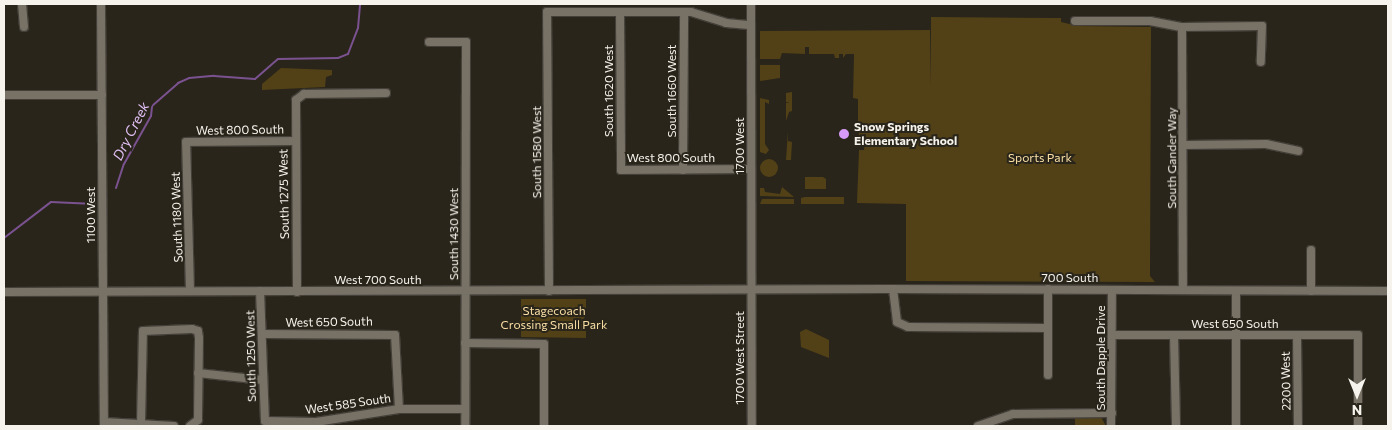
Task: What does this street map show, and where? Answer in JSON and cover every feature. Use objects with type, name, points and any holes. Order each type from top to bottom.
[{"type":"street","points":[[22,4],[24,27]]},
{"type":"street","name":"1100 West","points":[[101,4],[104,424]]},
{"type":"street","name":"1700 West","points":[[750,4],[752,289]]},
{"type":"street","name":"South 1580 West","points":[[549,291],[547,12],[620,12]]},
{"type":"street","points":[[620,12],[700,13],[726,23],[751,25]]},
{"type":"street","name":"South 1620 West","points":[[620,12],[621,170]]},
{"type":"street","name":"South 1660 West","points":[[683,170],[684,12]]},
{"type":"street","points":[[1075,21],[1150,21],[1182,27],[1262,26],[1261,62]]},
{"type":"street","name":"South Gander Way","points":[[1182,27],[1184,145],[1183,290]]},
{"type":"street","name":"South 1430 West","points":[[429,42],[466,42],[465,426]]},
{"type":"street","name":"South 1275 West","points":[[297,292],[294,141],[297,97],[304,94],[386,93]]},
{"type":"street","points":[[4,95],[102,95]]},
{"type":"street","name":"West 800 South","points":[[186,142],[294,141]]},
{"type":"street","name":"South 1180 West","points":[[186,142],[190,291]]},
{"type":"street","points":[[1184,145],[1266,144],[1298,152]]},
{"type":"street","name":"West 800 South","points":[[621,170],[751,169]]},
{"type":"street","points":[[1311,250],[1311,291]]},
{"type":"street","name":"West 700 South","points":[[4,292],[752,289]]},
{"type":"street","name":"700 South","points":[[752,289],[1388,291]]},
{"type":"street","name":"1700 West Street","points":[[752,289],[752,426]]},
{"type":"street","points":[[893,289],[897,322],[908,327],[1048,328]]},
{"type":"street","points":[[1048,290],[1048,375]]},
{"type":"street","name":"South Dapple Drive","points":[[1111,426],[1112,290]]},
{"type":"street","points":[[1236,290],[1236,426]]},
{"type":"street","name":"South 1250 West","points":[[260,291],[265,421]]},
{"type":"street","points":[[141,424],[143,331],[198,330],[198,420],[193,426]]},
{"type":"street","name":"West 650 South","points":[[262,334],[395,335],[399,409]]},
{"type":"street","name":"West 650 South","points":[[1112,335],[1358,335],[1358,426]]},
{"type":"street","points":[[1174,335],[1176,426]]},
{"type":"street","name":"2200 West","points":[[1297,335],[1298,426]]},
{"type":"street","points":[[466,343],[544,344],[544,426]]},
{"type":"street","points":[[198,374],[263,380]]},
{"type":"street","name":"West 585 South","points":[[265,421],[316,422],[399,409],[465,409]]},
{"type":"street","points":[[978,426],[1013,414],[1112,413]]},
{"type":"street","points":[[340,417],[341,426]]},
{"type":"street","points":[[104,424],[174,426]]},
{"type":"green space","name":"Sports Park","points":[[931,17],[1061,18],[1061,22],[1078,26],[1151,27],[1150,276],[1155,282],[906,281],[906,204],[857,203],[859,150],[864,150],[865,139],[858,139],[858,99],[853,98],[854,54],[846,54],[843,58],[843,54],[839,54],[839,58],[835,58],[834,54],[809,54],[809,47],[805,47],[805,54],[782,53],[780,59],[760,59],[760,31],[930,30],[931,88]]},
{"type":"green space","points":[[760,65],[780,65],[780,78],[760,81]]},
{"type":"green space","points":[[281,68],[332,70],[332,75],[326,77],[325,87],[262,90],[262,84]]},
{"type":"green space","points":[[792,92],[792,111],[789,112],[786,121],[786,103],[790,102],[786,102],[786,93]]},
{"type":"green space","points":[[760,98],[769,100],[769,104],[765,102],[765,144],[769,150],[766,154],[760,152]]},
{"type":"green space","points":[[788,131],[788,141],[792,142],[791,160],[786,160]]},
{"type":"green space","points":[[769,159],[775,162],[778,168],[775,174],[769,177],[763,174],[760,168],[763,162]]},
{"type":"green space","points":[[805,177],[823,177],[826,179],[826,189],[805,189]]},
{"type":"green space","points":[[782,187],[794,197],[760,196],[760,188],[764,188],[765,192],[780,194]]},
{"type":"green space","points":[[844,197],[844,204],[801,204],[801,198]]},
{"type":"green space","points":[[762,199],[794,199],[794,204],[760,204]]},
{"type":"green space","name":"Stagecoach Crossing Small Park","points":[[521,299],[586,299],[586,338],[521,337]]},
{"type":"green space","points":[[806,329],[829,340],[829,358],[801,347],[800,332]]},
{"type":"green space","points":[[1075,417],[1101,417],[1106,426],[1075,426]]},
{"type":"waterway","name":"Dry Creek","points":[[116,188],[124,164],[151,116],[152,106],[178,83],[189,78],[214,76],[255,79],[278,59],[338,58],[348,54],[358,28],[360,4]]},
{"type":"waterway","name":"Dry Creek","points":[[4,238],[51,202],[95,204]]},
{"type":"place","name":"Snow Springs Elementary School","points":[[844,134]]}]
